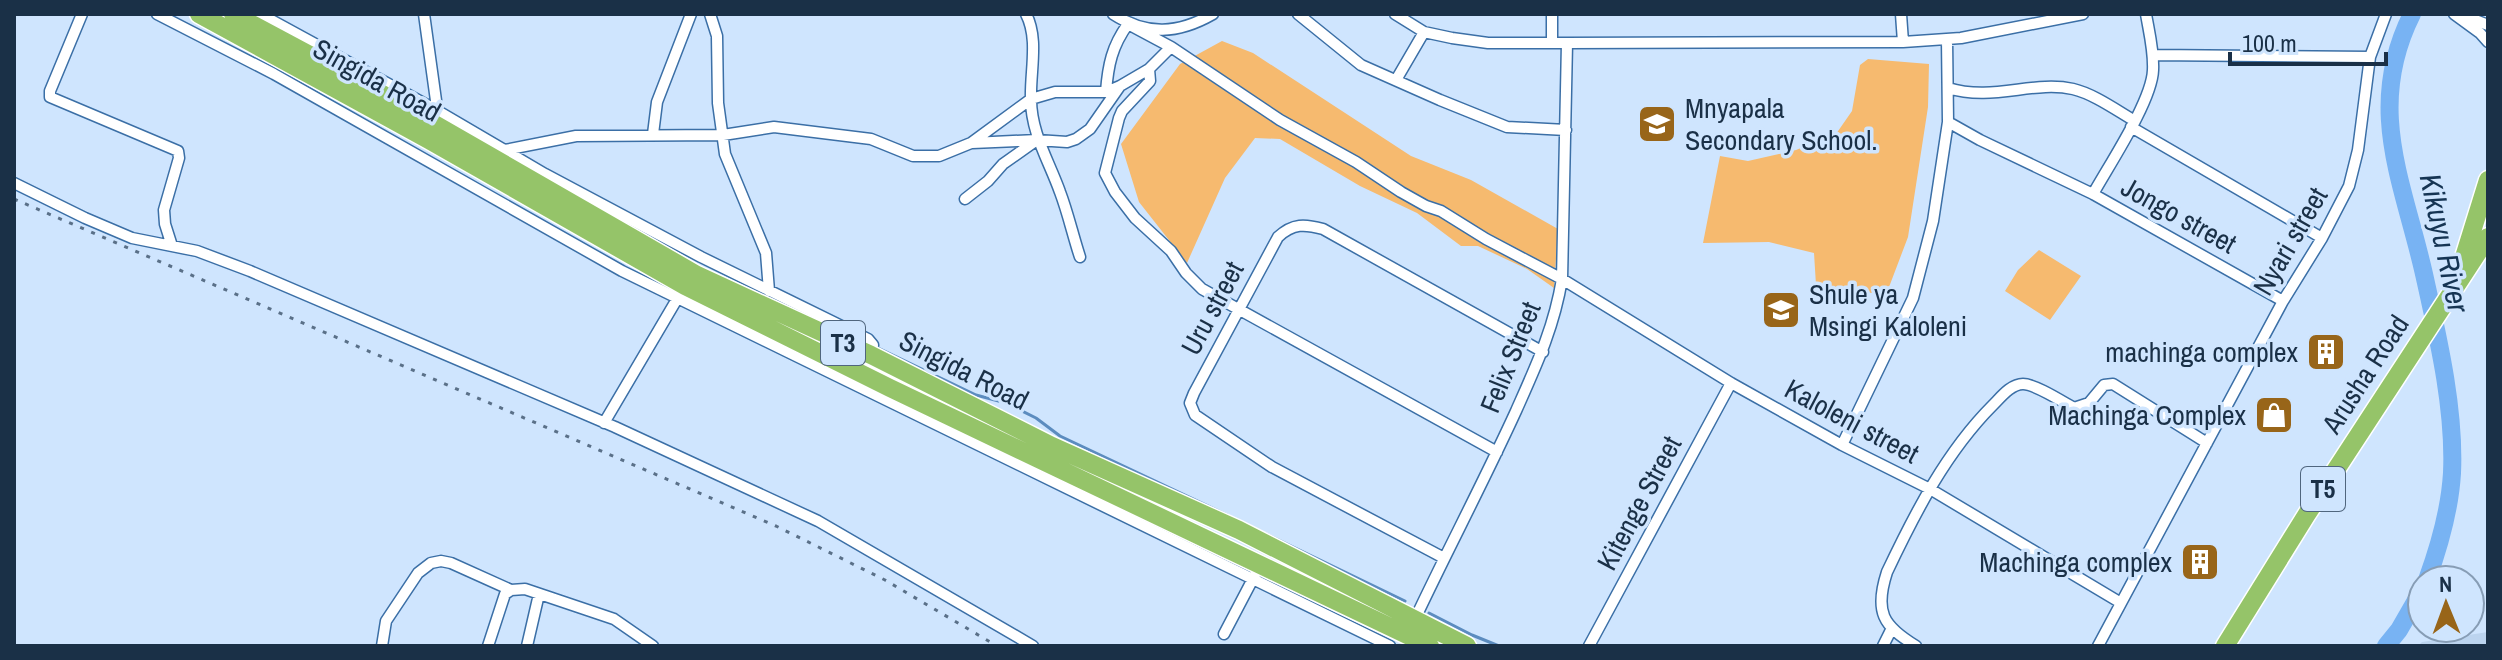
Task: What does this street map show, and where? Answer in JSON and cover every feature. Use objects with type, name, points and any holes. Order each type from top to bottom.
[{"type":"highway","name":"Singida Road","points":[[199,14],[435,126],[681,292],[890,388],[1257,571],[1430,646]]},
{"type":"highway","name":"Singida Road","points":[[233,14],[697,275],[871,355],[1052,446],[1239,530],[1467,646]]},
{"type":"highway","name":"Arusha Road","points":[[2450,297],[2488,180]]},
{"type":"highway","name":"Arusha Road","points":[[2225,646],[2488,237]]},
{"type":"street","points":[[82,14],[50,97],[178,151],[179,158],[164,210],[172,246]]},
{"type":"street","points":[[157,14],[274,74],[622,271],[681,292],[604,423]]},
{"type":"street","points":[[260,14],[435,126],[505,150],[701,257],[868,339],[873,345],[871,355]]},
{"type":"street","points":[[424,14],[435,126]]},
{"type":"street","points":[[653,134],[657,102],[691,14]]},
{"type":"street","points":[[710,14],[717,36],[718,103],[725,154],[766,253],[769,291]]},
{"type":"street","points":[[1026,14],[1031,23],[1031,99],[1037,140],[1060,192],[1080,257]]},
{"type":"street","name":"Kaloleni street","points":[[1113,14],[1171,47],[1307,136],[1356,162],[1426,206],[1441,211],[1562,279],[1731,383],[1842,445],[1930,489],[2121,603]]},
{"type":"street","points":[[1106,92],[1109,58],[1128,24],[1163,31],[1193,25],[1213,14]]},
{"type":"street","points":[[1298,14],[1361,65],[1507,127],[1566,130]]},
{"type":"street","points":[[1395,14],[1424,32],[1488,43],[1903,42],[1947,39],[2083,14]]},
{"type":"street","points":[[1552,14],[1552,42]]},
{"type":"street","points":[[1901,14],[1903,42]]},
{"type":"street","name":"Jongo street","points":[[2093,194],[2133,124],[2152,81],[2153,55],[2146,14]]},
{"type":"street","name":"Nyari street","points":[[2098,646],[2283,301],[2322,238],[2349,186],[2358,150],[2370,57],[2386,14]]},
{"type":"street","points":[[2454,14],[2488,42]]},
{"type":"street","points":[[2460,14],[2488,25]]},
{"type":"street","points":[[1396,80],[1424,32]]},
{"type":"street","points":[[1842,445],[1913,298],[1933,221],[1948,122],[1947,39]]},
{"type":"street","name":"Felix Street","points":[[1415,619],[1497,452],[1543,352],[1556,313],[1562,279],[1567,43]]},
{"type":"street","points":[[505,150],[576,136],[723,135],[774,127],[871,139],[913,156],[939,156],[971,143],[1031,99],[1055,92],[1106,92],[1120,86],[1149,69],[1171,47]]},
{"type":"street","points":[[2153,55],[2370,57]]},
{"type":"street","points":[[1149,69],[1150,81],[1119,118],[1105,173],[1135,218],[1171,251],[1202,289],[1497,452]]},
{"type":"street","points":[[971,143],[1067,142],[1090,129],[1120,86]]},
{"type":"street","points":[[1948,88],[1981,94],[2054,87],[2075,89],[2322,238]]},
{"type":"street","name":"Jongo street","points":[[1948,122],[2093,194],[2283,301]]},
{"type":"street","points":[[965,199],[1003,164],[1037,140]]},
{"type":"street","points":[[14,183],[132,238],[197,251],[250,271],[604,423],[818,521],[1033,646]]},
{"type":"street","name":"Uru street","points":[[1444,558],[1272,467],[1195,415],[1190,403],[1194,393],[1278,237],[1291,227],[1305,224],[1323,229],[1543,352]]},
{"type":"street","name":"Kitenge Street","points":[[1589,646],[1731,383]]},
{"type":"street","points":[[1916,646],[1891,630],[1882,611],[1884,583],[1930,489],[1979,419],[2005,393],[2019,384],[2028,385],[2074,408],[2089,403],[2104,385],[2113,384],[2207,443]]},
{"type":"street","points":[[382,646],[382,630],[386,621],[418,573],[431,563],[441,561],[511,590],[525,589],[614,619],[653,646]]},
{"type":"street","points":[[1224,634],[1257,571],[1390,646]]},
{"type":"street","points":[[488,646],[500,605],[505,594],[511,590]]},
{"type":"street","points":[[527,646],[539,594]]},
{"type":"street","points":[[1883,646],[1891,630]]},
{"type":"shaded area","points":[[1222,41],[1253,53],[1411,156],[1471,180],[1558,229],[1554,288],[1527,269],[1478,246],[1461,246],[1417,213],[1360,186],[1280,139],[1255,138],[1225,178],[1187,263],[1139,202],[1121,144],[1180,64]]},
{"type":"shaded area","points":[[1868,59],[1929,64],[1928,107],[1908,237],[1886,295],[1816,285],[1814,253],[1769,242],[1703,243],[1720,156],[1748,161],[1796,150],[1836,134],[1852,111],[1860,65]]},
{"type":"shaded area","points":[[2039,250],[2081,276],[2050,320],[2005,291],[2018,270]]},
{"type":"shaded area","points":[[2486,632],[2488,646],[2418,646],[2486,644]]},
{"type":"waterway","name":"Kikuyu River","points":[[2412,14],[2398,48],[2391,81],[2390,113],[2392,144],[2440,348],[2451,424],[2451,486],[2432,564]]},
{"type":"waterway","points":[[773,298],[795,309]]},
{"type":"waterway","points":[[874,346],[976,395],[1006,403],[1036,418],[1060,436],[1227,515]]},
{"type":"waterway","points":[[1266,534],[1405,601]]},
{"type":"waterway","points":[[1429,613],[1499,646]]},
{"type":"waterway","name":"Kikuyu River","points":[[2386,646],[2406,618]]},
{"type":"railway","points":[[14,199],[776,526],[885,580],[997,646]]},
{"type":"place","name":"Mnyapala Secondary School.","points":[[1657,124]]},
{"type":"place","name":"Shule ya Msingi Kaloleni","points":[[1781,310]]},
{"type":"place","name":"machinga complex","points":[[2326,352]]},
{"type":"place","name":"Machinga Complex","points":[[2274,415]]},
{"type":"place","name":"Machinga complex","points":[[2200,562]]}]
